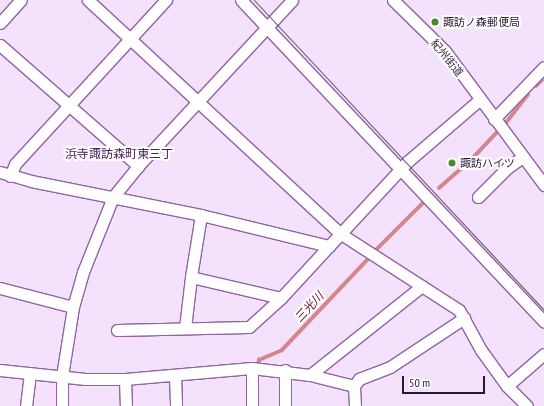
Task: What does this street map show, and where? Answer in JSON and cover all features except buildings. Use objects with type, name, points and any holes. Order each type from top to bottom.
[{"type":"street","points":[[0,23],[21,0]]},
{"type":"street","points":[[88,0],[198,104],[341,234],[373,253],[459,310],[507,386],[527,406]]},
{"type":"street","points":[[5,174],[166,0]]},
{"type":"street","points":[[241,0],[544,322]]},
{"type":"street","points":[[62,406],[62,376],[73,307],[83,272],[113,197],[138,166],[198,104],[266,26],[292,0]]},
{"type":"street","name":"紀州街道","points":[[393,0],[444,51],[479,100],[523,157]]},
{"type":"street","points":[[0,45],[138,166]]},
{"type":"street","points":[[495,120],[544,67]]},
{"type":"street","points":[[117,330],[249,328],[281,298],[400,170],[479,100]]},
{"type":"street","points":[[478,196],[507,168],[523,157],[544,185]]},
{"type":"street","points":[[5,174],[201,215],[329,246]]},
{"type":"street","points":[[185,328],[191,277],[201,215]]},
{"type":"street","points":[[191,277],[281,298]]},
{"type":"street","points":[[310,375],[422,286]]},
{"type":"street","points":[[0,288],[73,307]]},
{"type":"street","points":[[355,406],[354,386],[359,379],[390,367],[464,318]]},
{"type":"street","points":[[507,386],[544,354]]},
{"type":"street","points":[[0,370],[62,376],[125,379],[257,368],[285,370],[354,386]]},
{"type":"street","points":[[252,406],[257,368]]},
{"type":"street","points":[[285,370],[285,406]]},
{"type":"street","points":[[26,406],[30,373]]},
{"type":"street","points":[[175,375],[176,406]]},
{"type":"street","points":[[125,379],[126,406]]},
{"type":"waterway","name":"三光川","points":[[536,86],[542,80]]},
{"type":"waterway","name":"三光川","points":[[505,124],[528,95]]},
{"type":"waterway","name":"三光川","points":[[439,188],[471,160],[497,132]]},
{"type":"waterway","name":"三光川","points":[[374,252],[425,201]]},
{"type":"waterway","name":"三光川","points":[[258,365],[259,360],[282,350],[371,256]]},
{"type":"tram line","points":[[254,0],[544,310]]},
{"type":"place","name":"諏訪ノ森郵便局","points":[[435,22]]},
{"type":"place","name":"諏訪ハイツ","points":[[452,163]]},
{"type":"district","name":"浜寺諏訪森町東三丁","points":[[119,154]]}]
